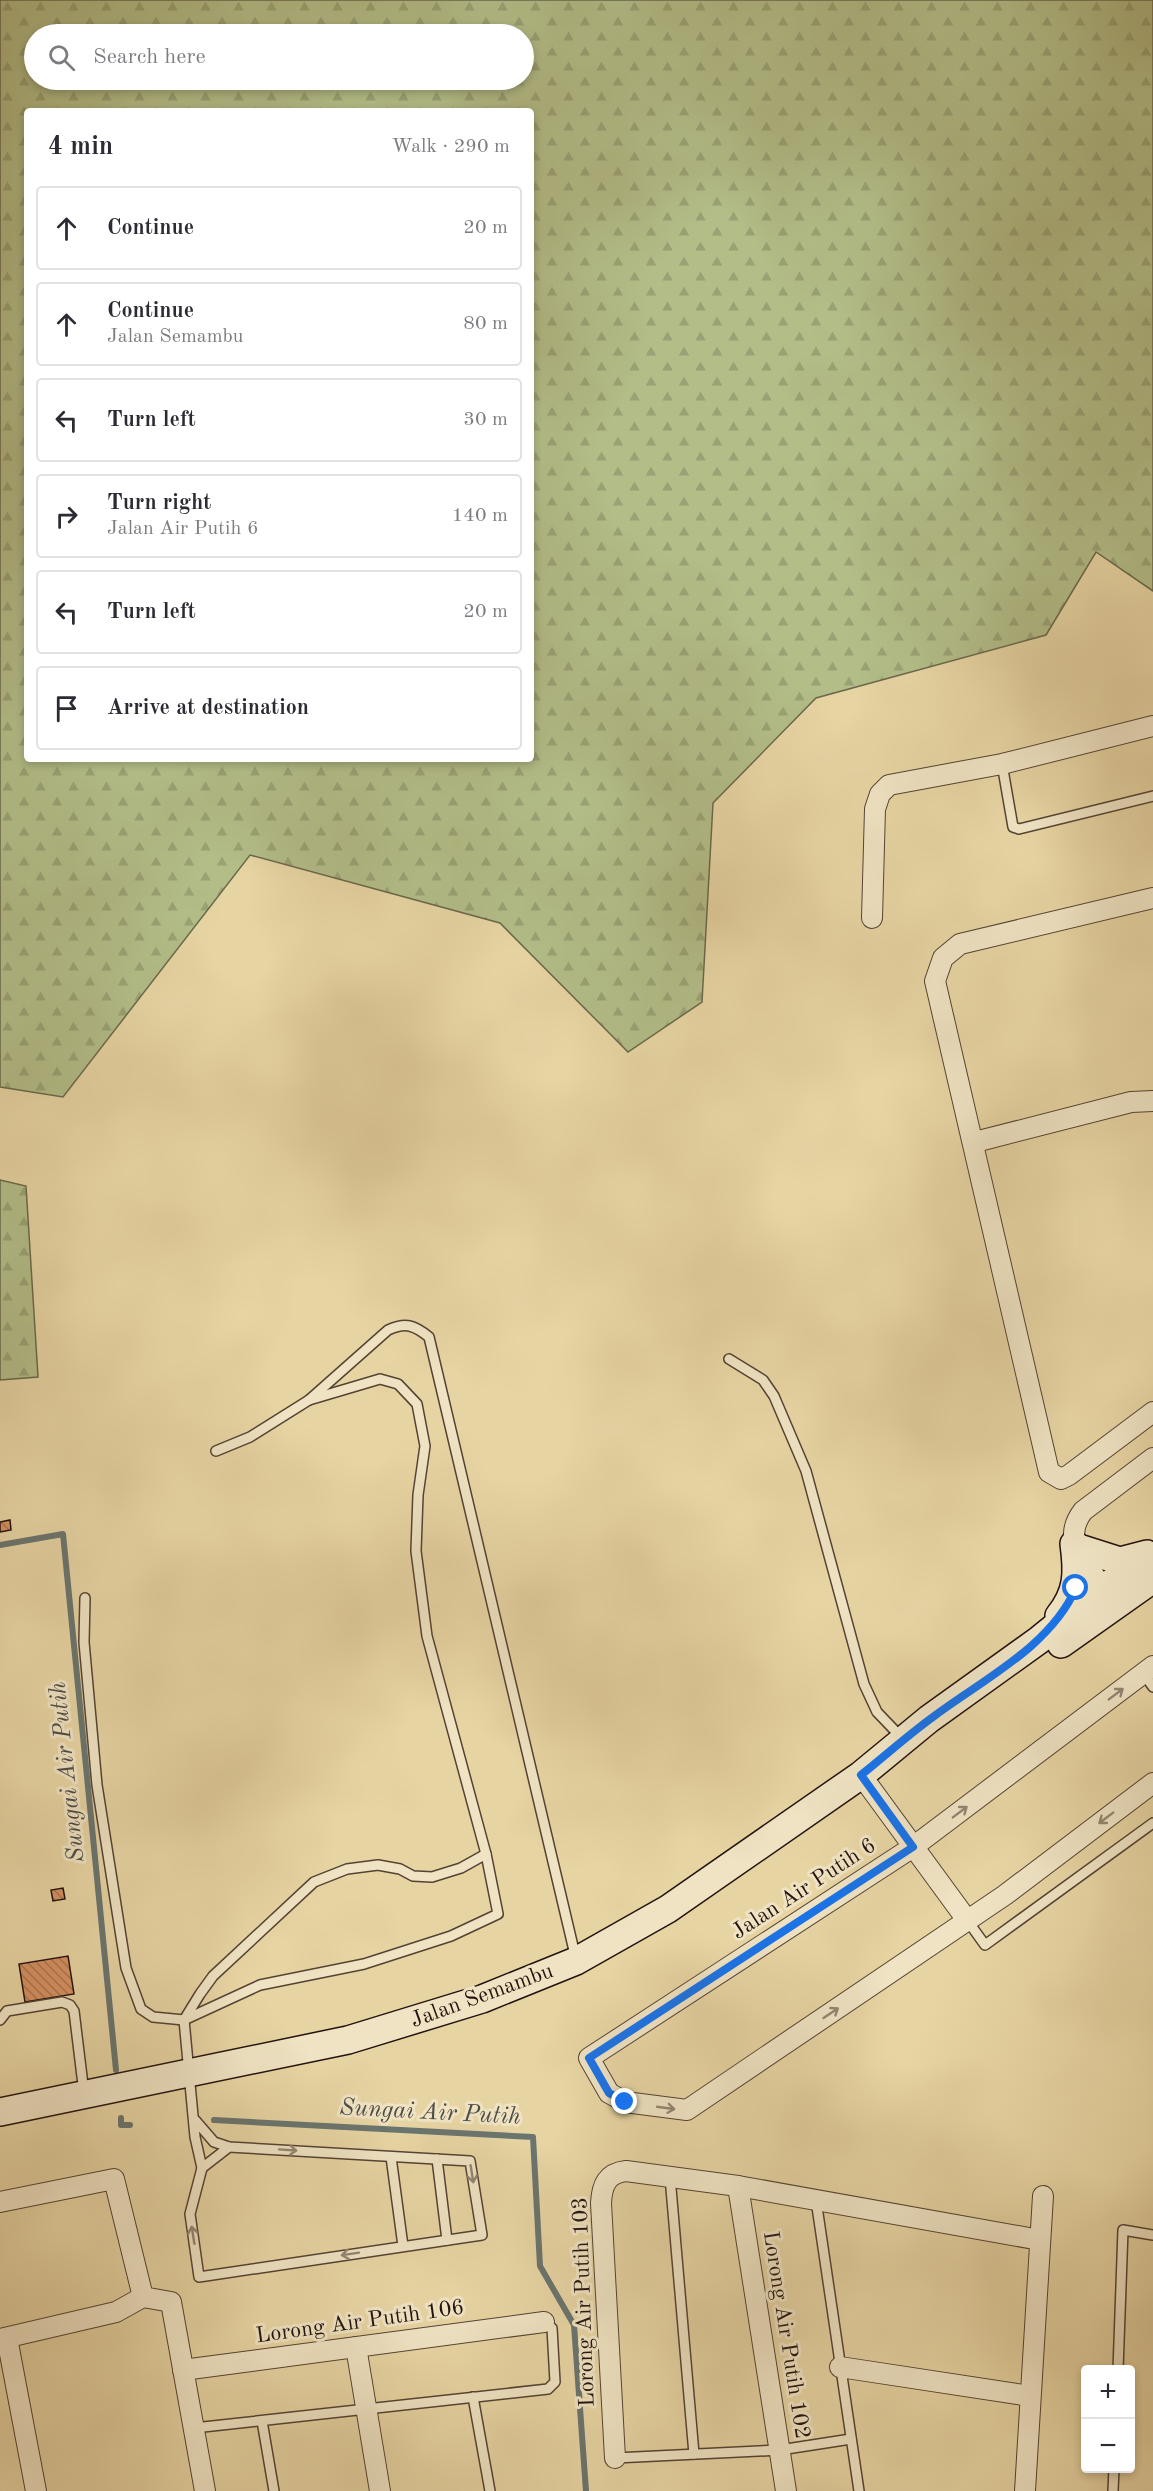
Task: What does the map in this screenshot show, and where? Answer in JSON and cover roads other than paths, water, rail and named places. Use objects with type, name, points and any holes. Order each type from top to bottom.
[{"type":"main road","points":[[1039,1640],[1071,1599],[1076,1588],[1075,1546],[1120,1561],[1153,1554]]},
{"type":"main road","name":"Jalan Semambu","points":[[0,2112],[190,2074],[381,2032],[482,1999],[576,1961],[668,1909],[861,1775],[929,1719],[1039,1640],[1103,1588],[1153,1554]]},
{"type":"main road","name":"Jalan Semambu","points":[[905,1741],[938,1730],[1153,1579]]},
{"type":"main road","points":[[1097,1618],[1103,1588],[1130,1595]]},
{"type":"street","points":[[872,918],[875,809],[880,794],[889,785],[1002,764],[1153,726]]},
{"type":"street","points":[[1153,898],[960,944],[943,958],[935,981],[975,1142],[1049,1472],[1061,1479],[1069,1475],[1153,1412]]},
{"type":"street","points":[[975,1142],[1131,1102],[1153,1101]]},
{"type":"street","points":[[1103,1588],[1075,1546],[1072,1532],[1075,1521],[1083,1510],[1153,1458]]},
{"type":"street","name":"Jalan Air Putih 6","points":[[967,1920],[687,2110],[625,2102],[609,2093],[589,2058],[913,1847],[1150,1675]]},
{"type":"street","points":[[861,1775],[967,1920],[1005,1895],[1153,1783]]},
{"type":"street","name":"Lorong Air Putih 103","points":[[615,2458],[602,2190],[607,2179],[615,2172],[738,2186],[1040,2240]]},
{"type":"street","points":[[0,2202],[114,2179],[143,2297]]},
{"type":"street","name":"Lorong Air Putih 102","points":[[738,2186],[786,2491]]},
{"type":"street","points":[[1025,2491],[1042,2196]]},
{"type":"street","points":[[36,2491],[4,2339],[117,2312],[143,2297],[171,2302],[205,2491]]},
{"type":"street","name":"Lorong Air Putih 106","points":[[183,2370],[544,2322]]},
{"type":"street","points":[[356,2347],[380,2491]]},
{"type":"street","points":[[840,2367],[1030,2396]]},
{"type":"lane","points":[[1002,764],[1013,827],[1019,829],[1153,796]]},
{"type":"lane","points":[[216,1451],[250,1437],[309,1400],[388,1330],[402,1324],[415,1326],[429,1337],[576,1961]]},
{"type":"lane","points":[[729,1359],[763,1380],[774,1396],[806,1471],[864,1684],[877,1712],[905,1741]]},
{"type":"lane","points":[[86,1598],[84,1642],[97,1785],[126,1968],[141,2009],[153,2017],[184,2020],[260,1985],[364,1964],[451,1936],[498,1914],[486,1854],[427,1636],[416,1551],[418,1495],[426,1446],[417,1404],[398,1384],[380,1378],[309,1400]]},
{"type":"lane","points":[[967,1920],[985,1945],[1153,1823]]},
{"type":"lane","points":[[195,2120],[214,2142],[229,2147],[470,2161],[482,2235],[199,2277],[190,2214],[202,2168],[195,2137],[184,2020],[213,1976],[314,1882],[347,1869],[378,1864],[400,1869],[413,1876],[432,1877],[461,1868],[486,1854]]},
{"type":"lane","points":[[0,2020],[7,2011],[62,2001],[70,2004],[74,2011],[85,2095]]},
{"type":"lane","points":[[202,2168],[229,2147]]},
{"type":"lane","points":[[391,2157],[403,2246]]},
{"type":"lane","points":[[436,2159],[447,2240]]},
{"type":"lane","points":[[670,2177],[694,2454]]},
{"type":"lane","points":[[816,2200],[859,2491]]},
{"type":"lane","points":[[1118,2365],[1123,2230],[1153,2235]]},
{"type":"lane","points":[[194,2428],[548,2389],[555,2382],[552,2328],[544,2322]]},
{"type":"lane","points":[[473,2397],[490,2491]]},
{"type":"lane","points":[[262,2421],[274,2491]]},
{"type":"lane","points":[[615,2458],[780,2450],[851,2439]]},
{"type":"lane","points":[[1113,2491],[1114,2473]]},
{"type":"waterway","name":"Sungai Air Putih","points":[[0,1545],[63,1534],[116,2070]]},
{"type":"waterway","name":"Sungai Air Putih","points":[[121,2118],[121,2125],[130,2125]]},
{"type":"waterway","name":"Sungai Air Putih","points":[[214,2120],[533,2137],[540,2266],[574,2325],[586,2491]]}]
